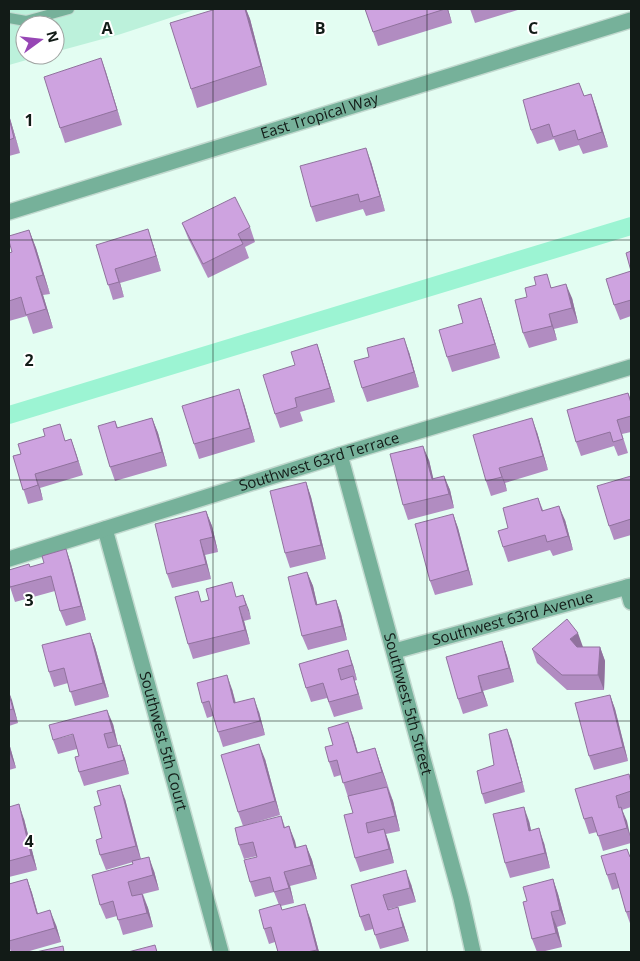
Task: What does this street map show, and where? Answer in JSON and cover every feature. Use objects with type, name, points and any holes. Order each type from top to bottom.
[{"type":"street","name":"East Tropical Way","points":[[9,212],[631,20]]},
{"type":"street","name":"Southwest 63rd Terrace","points":[[9,559],[340,455],[631,367]]},
{"type":"street","name":"Southwest 5th Street","points":[[340,455],[461,898],[473,952]]},
{"type":"street","name":"Southwest 5th Court","points":[[105,529],[221,952]]},
{"type":"street","name":"Southwest 63rd Avenue","points":[[394,651],[629,587]]},
{"type":"street","points":[[629,587],[631,602]]},
{"type":"lane","points":[[9,18],[26,21],[69,9]]},
{"type":"green space","points":[[9,9],[197,9],[121,34],[65,49],[65,15],[15,15],[15,63],[9,65]]},
{"type":"building","points":[[216,9],[245,9],[261,66],[191,89],[170,23]]},
{"type":"building","points":[[365,9],[445,9],[373,32]]},
{"type":"building","points":[[101,58],[117,110],[60,128],[44,77]]},
{"type":"building","points":[[579,83],[584,96],[591,94],[602,132],[578,140],[575,130],[553,137],[549,124],[531,130],[523,100]]},
{"type":"building","points":[[9,118],[14,138],[9,140]]},
{"type":"building","points":[[366,148],[380,196],[360,202],[358,194],[311,207],[300,166]]},
{"type":"building","points":[[235,197],[250,227],[238,234],[243,244],[203,264],[182,223]]},
{"type":"building","points":[[148,229],[156,256],[115,269],[119,282],[108,285],[96,245]]},
{"type":"building","points":[[29,230],[43,275],[36,277],[46,309],[26,315],[21,297],[9,301],[9,253],[12,252],[9,236]]},
{"type":"building","points":[[631,251],[631,271],[626,253]]},
{"type":"building","points":[[631,271],[631,300],[614,305],[606,279]]},
{"type":"building","points":[[547,274],[551,288],[566,284],[572,308],[549,314],[552,326],[523,333],[515,300],[527,297],[525,288],[536,285],[534,277]]},
{"type":"building","points":[[481,298],[495,344],[447,357],[439,330],[463,323],[458,305]]},
{"type":"building","points":[[404,338],[414,372],[362,388],[354,361],[369,357],[367,348]]},
{"type":"building","points":[[317,344],[330,388],[295,398],[297,407],[275,414],[263,375],[295,365],[291,352]]},
{"type":"building","points":[[239,389],[250,428],[194,444],[182,406]]},
{"type":"building","points":[[628,393],[631,403],[631,416],[617,420],[623,439],[613,442],[610,432],[576,442],[567,410]]},
{"type":"building","points":[[152,418],[162,452],[110,467],[98,426],[115,421],[117,428]]},
{"type":"building","points":[[532,418],[543,456],[499,468],[502,477],[486,481],[473,435]]},
{"type":"building","points":[[60,424],[65,441],[71,439],[78,461],[35,474],[38,485],[23,490],[13,456],[21,454],[18,444],[45,436],[43,429]]},
{"type":"building","points":[[423,446],[432,479],[444,476],[449,494],[403,505],[390,454]]},
{"type":"building","points":[[631,476],[631,519],[609,526],[597,486]]},
{"type":"building","points":[[306,482],[321,545],[285,553],[270,491]]},
{"type":"building","points":[[538,498],[542,511],[559,506],[568,536],[547,542],[545,535],[503,547],[498,531],[508,528],[503,508]]},
{"type":"building","points":[[206,511],[213,537],[200,540],[206,564],[167,574],[155,524]]},
{"type":"building","points":[[453,514],[468,570],[430,581],[415,524]]},
{"type":"building","points":[[66,549],[81,606],[60,611],[51,576],[10,587],[9,570],[29,564],[30,567],[44,563],[42,556]]},
{"type":"building","points":[[307,572],[316,605],[336,600],[342,626],[302,636],[288,577]]},
{"type":"building","points":[[232,582],[236,597],[243,595],[246,605],[239,607],[245,630],[188,644],[175,597],[198,591],[201,602],[209,600],[206,589]]},
{"type":"building","points":[[567,619],[578,633],[570,639],[577,647],[600,647],[598,675],[562,675],[532,649]]},
{"type":"building","points":[[90,633],[103,683],[70,692],[64,668],[49,672],[42,645]]},
{"type":"building","points":[[502,641],[509,668],[478,676],[482,692],[458,699],[446,657]]},
{"type":"building","points":[[348,650],[352,665],[338,669],[341,680],[353,676],[358,694],[329,702],[323,683],[306,688],[299,664]]},
{"type":"building","points":[[227,675],[234,703],[254,698],[260,721],[218,732],[209,701],[202,703],[197,683]]},
{"type":"building","points":[[9,694],[13,709],[9,710]]},
{"type":"building","points":[[610,695],[623,747],[589,756],[575,703]]},
{"type":"building","points":[[107,710],[113,732],[104,734],[108,748],[120,745],[124,760],[79,772],[75,757],[79,756],[73,734],[53,740],[49,725]]},
{"type":"building","points":[[348,722],[357,753],[375,748],[382,772],[343,783],[337,760],[329,762],[325,747],[333,745],[328,728]]},
{"type":"building","points":[[507,729],[522,782],[482,794],[477,771],[494,765],[489,734]]},
{"type":"building","points":[[259,744],[275,801],[238,812],[221,755]]},
{"type":"building","points":[[629,774],[631,791],[616,796],[627,828],[598,836],[592,817],[584,819],[575,789]]},
{"type":"building","points":[[120,785],[136,846],[100,855],[96,840],[102,838],[94,807],[101,805],[97,791]]},
{"type":"building","points":[[387,787],[395,816],[366,823],[368,833],[384,829],[389,849],[355,858],[344,815],[353,813],[348,796]]},
{"type":"building","points":[[19,804],[31,855],[9,861],[9,807]]},
{"type":"building","points":[[524,807],[529,831],[539,828],[545,853],[505,863],[493,814]]},
{"type":"building","points":[[281,816],[284,828],[289,826],[295,848],[306,845],[311,865],[284,872],[289,888],[274,892],[270,877],[250,882],[244,860],[257,857],[253,842],[239,845],[235,828]]},
{"type":"building","points":[[627,849],[631,856],[631,911],[626,912],[615,873],[607,875],[601,856]]},
{"type":"building","points":[[149,857],[153,875],[128,882],[132,896],[142,894],[147,913],[118,920],[113,901],[100,905],[92,875],[133,864],[132,861]]},
{"type":"building","points":[[406,870],[410,888],[383,895],[388,910],[398,907],[403,927],[375,935],[369,914],[360,917],[351,885]]},
{"type":"building","points":[[27,879],[37,914],[50,910],[55,928],[9,941],[9,884]]},
{"type":"building","points":[[553,879],[560,910],[551,912],[556,933],[532,939],[523,902],[527,901],[523,887]]},
{"type":"building","points":[[280,904],[282,910],[305,904],[317,950],[278,952],[271,927],[264,929],[259,910]]},
{"type":"building","points":[[155,945],[157,952],[128,952]]},
{"type":"building","points":[[63,946],[64,952],[36,952]]},
{"type":"waterway","points":[[9,415],[631,226]]}]
